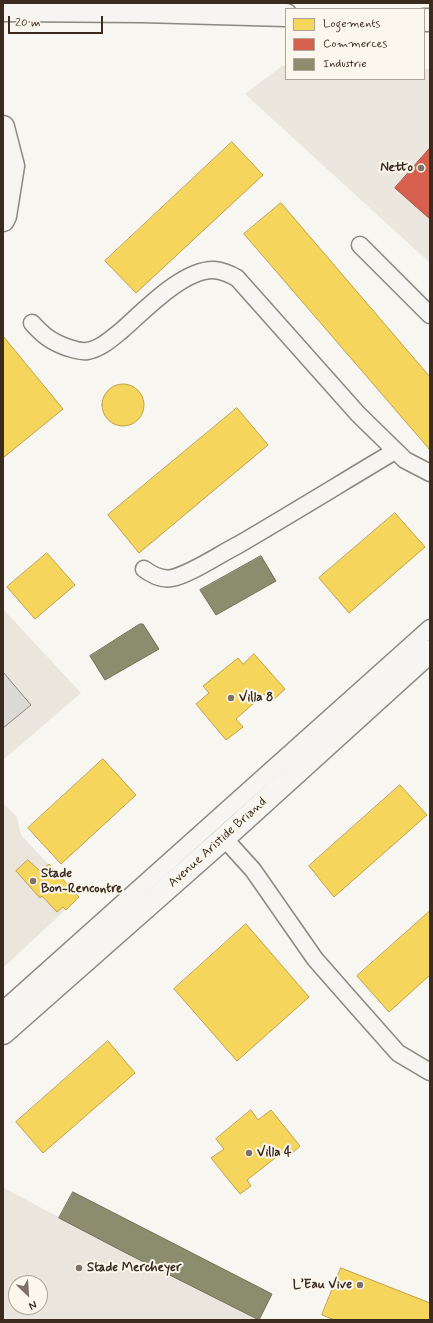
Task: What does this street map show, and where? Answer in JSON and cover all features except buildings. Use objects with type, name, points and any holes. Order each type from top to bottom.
[{"type":"main road","points":[[3,10],[142,11],[285,15]]},
{"type":"main road","points":[[3,127],[13,166],[5,216],[3,220]]},
{"type":"main road","name":"Avenue Aristide Briand","points":[[3,1033],[224,838],[430,651]]},
{"type":"lane","points":[[360,245],[430,315]]},
{"type":"lane","points":[[32,322],[43,335],[54,343],[78,351],[87,351],[98,348],[176,284],[191,275],[214,270],[224,272],[237,278],[358,414],[405,460],[430,473]]},
{"type":"lane","points":[[144,569],[151,574],[165,579],[182,575],[239,544],[396,451]]},
{"type":"lane","points":[[3,1010],[430,628]]},
{"type":"lane","points":[[224,838],[253,870],[315,959],[340,988],[398,1053],[430,1072]]},
{"type":"shaded area","points":[[282,66],[285,66],[285,80],[425,80],[425,69],[430,69],[430,263],[245,94]]},
{"type":"shaded area","points":[[3,609],[81,693],[3,760]]},
{"type":"shaded area","name":"Stade Bon-Rencontre","points":[[3,803],[17,817],[21,835],[79,897],[3,968]]},
{"type":"shaded area","name":"Stade Mercheyer","points":[[4,1188],[126,1253],[259,1320],[3,1320]]},
{"type":"place","name":"Netto","points":[[421,168]]},
{"type":"place","name":"Villa 8","points":[[231,698]]},
{"type":"place","name":"Stade Bon-Rencontre","points":[[33,881]]},
{"type":"place","name":"Villa 4","points":[[249,1153]]},
{"type":"place","name":"Stade Mercheyer","points":[[79,1268]]},
{"type":"place","name":"L’Eau Vive","points":[[360,1285]]}]
